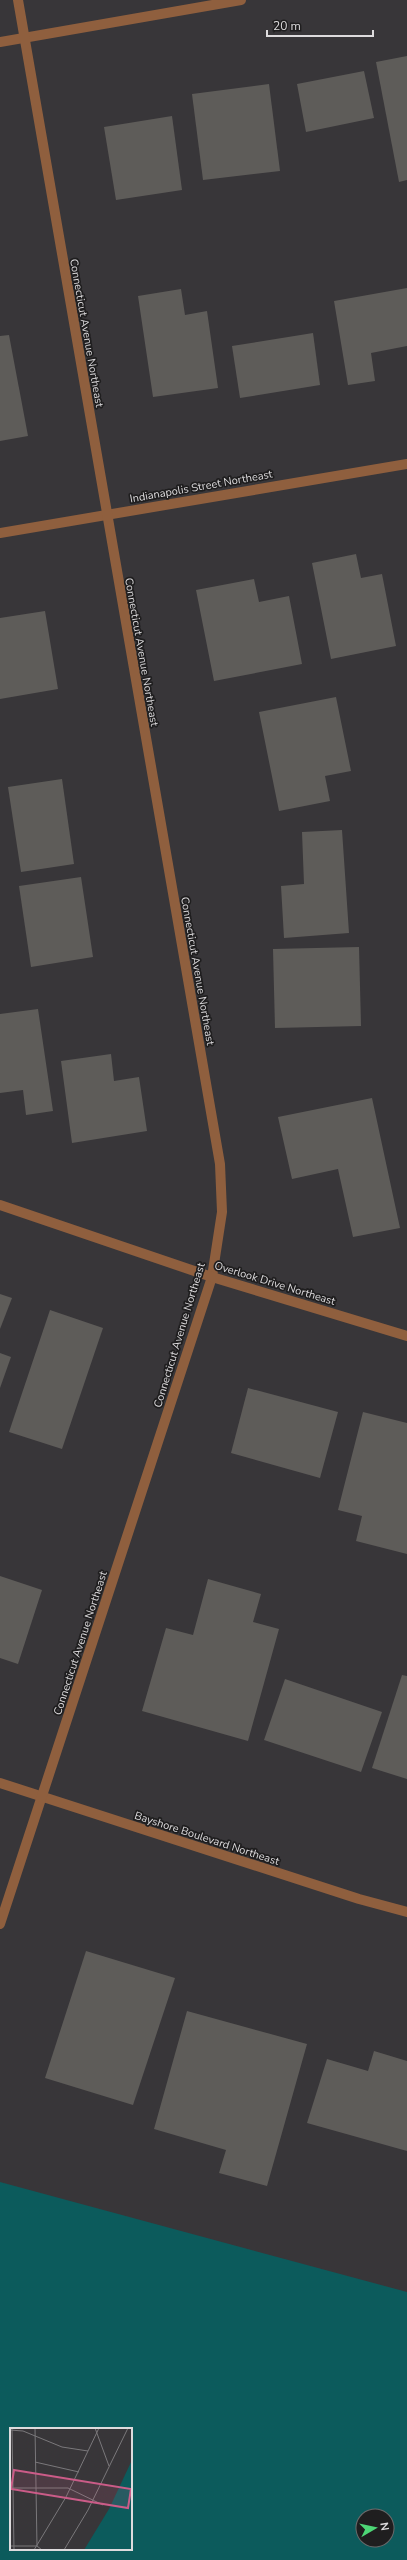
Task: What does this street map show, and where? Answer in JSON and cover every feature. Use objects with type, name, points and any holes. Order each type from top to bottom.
[{"type":"street","name":"Connecticut Avenue Northeast","points":[[0,1924],[43,1798],[212,1277],[222,1212],[220,1164],[106,515],[18,0]]},
{"type":"street","points":[[0,42],[241,0]]},
{"type":"street","name":"Indianapolis Street Northeast","points":[[0,534],[407,464]]},
{"type":"street","name":"Overlook Drive Northeast","points":[[0,1205],[212,1277],[407,1336]]},
{"type":"street","name":"Bayshore Boulevard Northeast","points":[[0,1784],[359,1899],[407,1912]]},
{"type":"water","points":[[0,2182],[407,2292],[407,2560],[0,2560]]},
{"type":"building","points":[[407,56],[407,180],[399,182],[376,62]]},
{"type":"building","points":[[364,71],[374,118],[306,132],[297,84]]},
{"type":"building","points":[[269,84],[280,171],[203,180],[192,94]]},
{"type":"building","points":[[172,116],[182,190],[116,200],[104,127]]},
{"type":"building","points":[[407,288],[407,346],[371,353],[375,381],[348,385],[334,301]]},
{"type":"building","points":[[181,289],[185,315],[207,311],[218,388],[153,397],[138,296]]},
{"type":"building","points":[[313,333],[320,385],[240,398],[232,346]]},
{"type":"building","points":[[9,335],[28,436],[0,441],[0,336]]},
{"type":"building","points":[[356,554],[361,578],[382,574],[396,646],[331,659],[312,563]]},
{"type":"building","points":[[254,579],[259,602],[289,596],[302,664],[214,681],[196,590]]},
{"type":"building","points":[[45,611],[58,689],[0,699],[0,618]]},
{"type":"building","points":[[336,697],[351,771],[325,776],[330,801],[279,811],[259,712]]},
{"type":"building","points":[[62,779],[74,864],[21,872],[8,787]]},
{"type":"building","points":[[342,830],[349,933],[284,938],[281,886],[304,884],[302,832]]},
{"type":"building","points":[[81,877],[93,957],[31,967],[19,886]]},
{"type":"building","points":[[359,947],[361,1026],[275,1028],[273,949]]},
{"type":"building","points":[[38,1009],[53,1111],[26,1115],[23,1090],[0,1093],[0,1014]]},
{"type":"building","points":[[111,1054],[114,1081],[139,1077],[147,1131],[72,1143],[61,1061]]},
{"type":"building","points":[[372,1098],[400,1228],[353,1237],[338,1169],[292,1179],[278,1117]]},
{"type":"building","points":[[0,1294],[12,1298],[0,1329]]},
{"type":"building","points":[[50,1310],[103,1328],[62,1449],[9,1432]]},
{"type":"building","points":[[0,1353],[11,1357],[0,1388]]},
{"type":"building","points":[[248,1388],[338,1412],[320,1478],[231,1453]]},
{"type":"building","points":[[363,1412],[407,1423],[407,1554],[356,1541],[362,1516],[338,1510]]},
{"type":"building","points":[[0,1576],[42,1590],[18,1664],[0,1658]]},
{"type":"building","points":[[208,1579],[261,1594],[253,1622],[279,1629],[248,1741],[142,1711],[166,1628],[193,1635]]},
{"type":"building","points":[[402,1675],[407,1676],[407,1779],[372,1768]]},
{"type":"building","points":[[285,1679],[382,1712],[361,1772],[264,1740]]},
{"type":"building","points":[[86,1951],[175,1978],[133,2105],[45,2078]]},
{"type":"building","points":[[187,2011],[307,2044],[267,2186],[219,2173],[226,2150],[154,2129]]},
{"type":"building","points":[[374,2051],[407,2061],[407,2151],[307,2123],[327,2059],[368,2071]]}]
